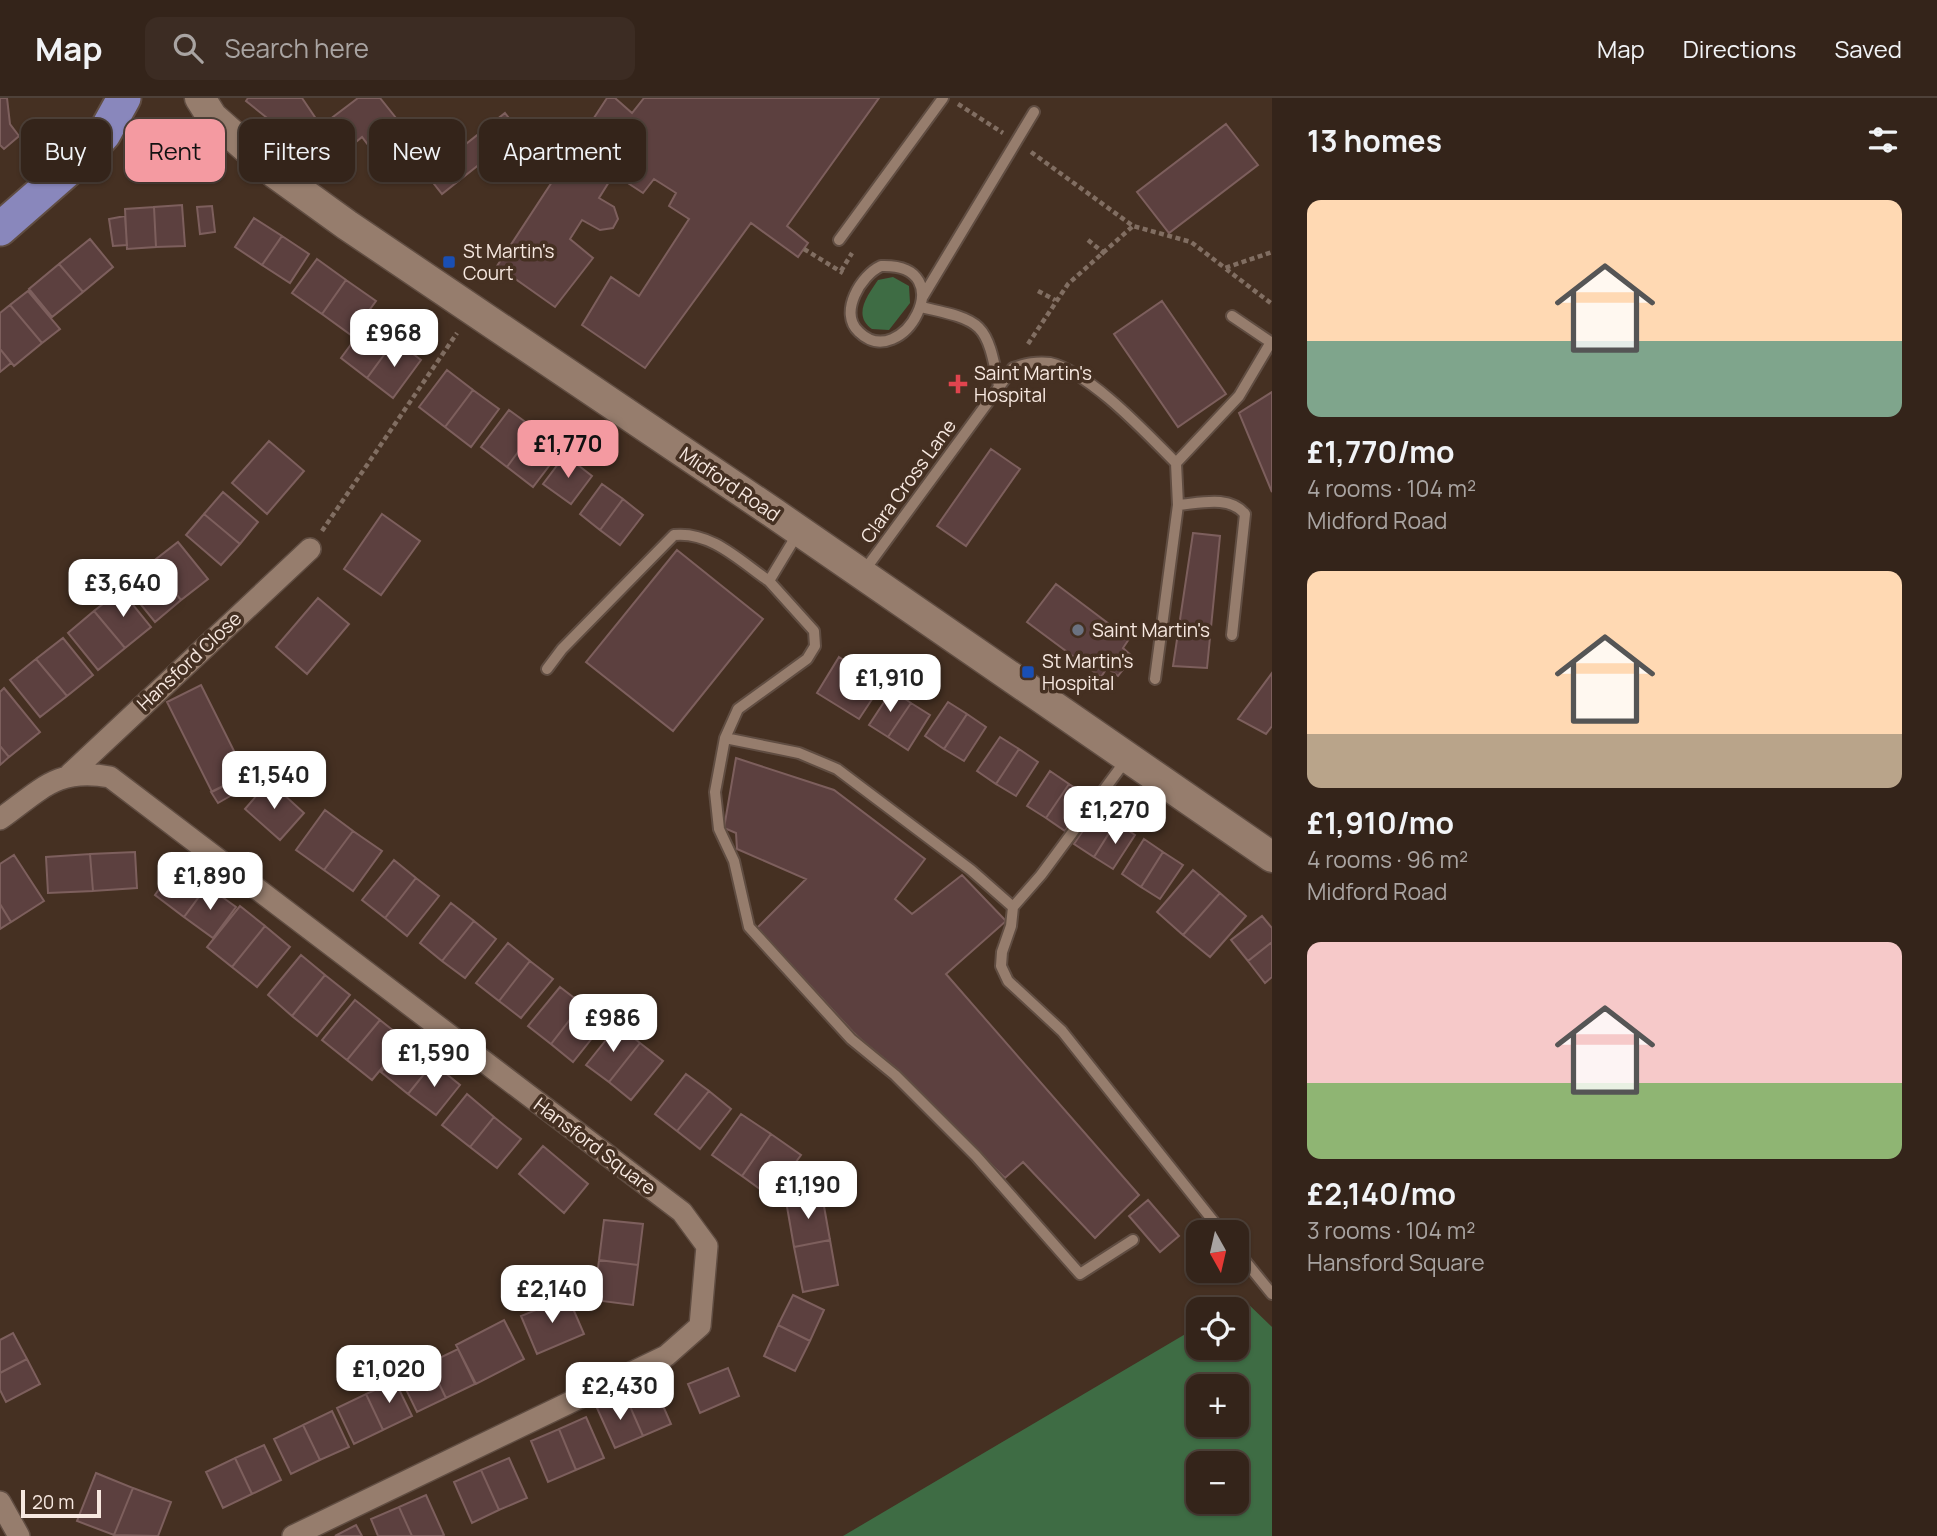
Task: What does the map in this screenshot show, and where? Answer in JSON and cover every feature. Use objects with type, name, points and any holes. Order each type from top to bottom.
[{"type":"main road","points":[[0,229],[88,152],[104,134],[124,98]]},
{"type":"main road","name":"Midford Road","points":[[200,98],[212,117],[275,173],[472,311],[800,531],[1272,857]]},
{"type":"street","name":"Hansford Close","points":[[70,774],[310,549]]},
{"type":"street","name":"Hansford Square","points":[[70,774],[87,772],[110,777],[682,1212],[707,1246],[700,1326],[666,1356],[293,1536]]},
{"type":"street","points":[[0,818],[48,785],[70,774]]},
{"type":"street","points":[[0,1502],[19,1536]]},
{"type":"lane","points":[[839,240],[947,99]]},
{"type":"lane","points":[[922,302],[919,280],[908,269],[894,266],[870,271],[853,297],[851,310],[856,330],[868,340],[893,341],[901,335],[922,302],[1034,112]]},
{"type":"lane","points":[[922,302],[967,317],[982,329],[991,348],[999,386]]},
{"type":"lane","points":[[1176,463],[1239,396],[1272,342],[1232,316]]},
{"type":"lane","points":[[1013,368],[1031,362],[1052,364],[1073,373],[1127,415],[1176,463],[1178,505],[1155,679]]},
{"type":"lane","name":"Clara Cross Lane","points":[[862,574],[1013,368]]},
{"type":"lane","points":[[1178,505],[1226,502],[1237,504],[1245,514],[1232,635]]},
{"type":"lane","points":[[769,581],[800,531]]},
{"type":"lane","points":[[547,669],[562,649],[674,535],[693,533],[712,541],[769,581],[814,631],[816,646],[807,659],[738,709],[724,738],[715,792],[719,829],[734,860],[748,927],[851,1039],[894,1075],[976,1156],[1080,1274],[1133,1240]]},
{"type":"lane","points":[[724,738],[799,753],[837,769],[971,870],[1013,907]]},
{"type":"lane","points":[[1128,758],[1041,876],[1013,907],[1001,966],[1008,981],[1062,1031],[1212,1220]]},
{"type":"lane","points":[[1250,1267],[1272,1294]]},
{"type":"path","points":[[947,99],[1016,141],[1133,226],[1191,242],[1272,304]]},
{"type":"path","points":[[1013,368],[1055,300],[1068,284],[1105,254],[1133,226]]},
{"type":"path","points":[[1087,240],[1105,254]]},
{"type":"path","points":[[804,248],[862,284]]},
{"type":"path","points":[[1225,268],[1272,252]]},
{"type":"path","points":[[1038,291],[1055,300]]},
{"type":"path","points":[[310,549],[472,311]]},
{"type":"green space","points":[[893,277],[909,286],[910,303],[889,330],[872,329],[863,318],[864,305],[878,280]]},
{"type":"green space","points":[[1249,1305],[1272,1327],[1272,1536],[843,1536],[1186,1334],[1186,1360],[1249,1360]]},
{"type":"building","points":[[0,98],[7,98],[10,124],[19,136],[4,149],[0,145]]},
{"type":"building","points":[[248,98],[302,98],[316,119],[268,119],[246,101]]},
{"type":"building","points":[[358,98],[380,98],[397,119],[369,119],[369,146],[362,137],[355,143],[355,119],[330,119]]},
{"type":"building","points":[[607,98],[615,98],[632,113],[644,98],[879,98],[787,226],[808,243],[798,257],[751,223],[645,368],[582,325],[611,277],[639,296],[689,219],[669,206],[676,193],[654,179],[643,193],[626,182],[646,182],[646,119],[593,119]]},
{"type":"building","points":[[505,113],[510,119],[497,119]]},
{"type":"building","points":[[1226,124],[1258,165],[1169,233],[1137,192]]},
{"type":"building","points":[[479,134],[479,165],[465,176],[465,145]]},
{"type":"building","points":[[433,182],[457,182],[442,194]]},
{"type":"building","points":[[552,182],[609,182],[599,198],[614,207],[618,219],[613,228],[600,230],[582,220],[570,239],[593,258],[555,307],[497,266]]},
{"type":"building","points":[[182,205],[185,246],[156,247],[154,207]]},
{"type":"building","points":[[212,206],[215,232],[200,234],[197,207]]},
{"type":"building","points":[[154,207],[156,247],[127,249],[125,209]]},
{"type":"building","points":[[125,216],[127,245],[113,246],[109,219]]},
{"type":"building","points":[[254,218],[282,236],[262,265],[235,247]]},
{"type":"building","points":[[282,236],[309,254],[290,283],[262,265]]},
{"type":"building","points":[[90,239],[113,267],[83,292],[59,264]]},
{"type":"building","points":[[317,259],[346,280],[322,314],[292,293]]},
{"type":"building","points":[[59,264],[83,292],[52,317],[29,289]]},
{"type":"building","points":[[346,280],[376,301],[351,335],[322,314]]},
{"type":"building","points":[[28,291],[60,329],[42,343],[10,305]]},
{"type":"building","points":[[1162,301],[1226,394],[1178,427],[1114,334]]},
{"type":"building","points":[[10,305],[42,343],[14,366],[0,349],[0,313]]},
{"type":"building","points":[[369,320],[395,340],[367,378],[341,358]]},
{"type":"building","points":[[395,340],[421,360],[393,398],[367,378]]},
{"type":"building","points":[[0,349],[11,363],[0,372]]},
{"type":"building","points":[[447,370],[473,390],[445,427],[419,407]]},
{"type":"building","points":[[473,390],[499,409],[471,447],[445,427]]},
{"type":"building","points":[[1272,392],[1272,492],[1239,413]]},
{"type":"building","points":[[509,410],[535,429],[507,467],[481,447]]},
{"type":"building","points":[[535,429],[562,449],[533,487],[507,467]]},
{"type":"building","points":[[269,441],[304,471],[267,514],[232,483]]},
{"type":"building","points":[[991,449],[1020,469],[966,546],[937,526]]},
{"type":"building","points":[[565,455],[592,476],[571,504],[543,484]]},
{"type":"building","points":[[602,484],[623,499],[600,530],[580,514]]},
{"type":"building","points":[[223,492],[258,522],[240,544],[204,514]]},
{"type":"building","points":[[623,499],[643,515],[620,545],[600,530]]},
{"type":"building","points":[[204,514],[240,544],[221,565],[186,535]]},
{"type":"building","points":[[382,514],[420,541],[381,595],[344,569]]},
{"type":"building","points":[[1193,533],[1220,536],[1207,668],[1173,666]]},
{"type":"building","points":[[178,542],[208,579],[181,600],[151,563]]},
{"type":"building","points":[[677,550],[763,619],[673,731],[586,662]]},
{"type":"building","points":[[151,563],[181,600],[155,622],[125,585]]},
{"type":"building","name":"Saint Martin's","points":[[1056,584],[1129,639],[1123,648],[1133,657],[1118,676],[1107,668],[1101,677],[1027,622]]},
{"type":"building","points":[[121,590],[151,627],[125,648],[94,611]]},
{"type":"building","points":[[318,598],[349,624],[307,674],[276,647]]},
{"type":"building","points":[[94,611],[125,648],[98,670],[68,633]]},
{"type":"building","points":[[63,638],[93,675],[67,696],[36,659]]},
{"type":"building","points":[[839,657],[882,684],[859,719],[817,693]]},
{"type":"building","points":[[36,659],[67,696],[40,717],[10,680]]},
{"type":"building","points":[[1272,673],[1272,726],[1266,734],[1238,719]]},
{"type":"building","points":[[201,685],[246,775],[212,792],[167,702]]},
{"type":"building","points":[[4,688],[40,732],[9,757],[0,746],[0,692]]},
{"type":"building","points":[[892,690],[911,703],[888,737],[869,725]]},
{"type":"building","points":[[948,702],[967,714],[944,749],[925,736]]},
{"type":"building","points":[[911,703],[930,715],[908,750],[888,737]]},
{"type":"building","points":[[967,714],[986,727],[964,761],[944,749]]},
{"type":"building","points":[[1000,737],[1019,749],[996,784],[977,771]]},
{"type":"building","points":[[0,746],[9,757],[0,765]]},
{"type":"building","points":[[1019,749],[1038,762],[1016,796],[996,784]]},
{"type":"building","points":[[736,758],[834,790],[925,859],[895,899],[912,914],[962,875],[1006,921],[946,974],[1139,1195],[1095,1238],[1023,1162],[1005,1178],[853,1032],[757,928],[806,879],[737,849],[736,833],[724,828]]},
{"type":"building","points":[[1050,771],[1069,784],[1046,818],[1027,806]]},
{"type":"building","points":[[233,781],[239,791],[218,803],[211,792]]},
{"type":"building","points":[[269,781],[304,813],[280,840],[245,809]]},
{"type":"building","points":[[1069,784],[1088,796],[1065,831],[1046,818]]},
{"type":"building","points":[[325,810],[353,831],[324,870],[296,850]]},
{"type":"building","points":[[1097,810],[1116,822],[1094,857],[1074,844]]},
{"type":"building","points":[[1116,822],[1135,835],[1113,869],[1094,857]]},
{"type":"building","points":[[353,831],[382,851],[353,891],[324,870]]},
{"type":"building","points":[[1144,839],[1163,852],[1141,887],[1122,874]]},
{"type":"building","points":[[135,852],[137,888],[93,891],[90,854]]},
{"type":"building","points":[[1163,852],[1183,865],[1160,899],[1141,887]]},
{"type":"building","points":[[90,854],[93,891],[48,893],[46,857]]},
{"type":"building","points":[[14,855],[44,901],[11,922],[0,904],[0,864]]},
{"type":"building","points":[[394,860],[416,878],[385,918],[362,900]]},
{"type":"building","points":[[177,864],[207,886],[184,917],[155,895]]},
{"type":"building","points":[[1193,870],[1220,893],[1183,935],[1157,912]]},
{"type":"building","points":[[416,878],[439,896],[407,936],[385,918]]},
{"type":"building","points":[[207,886],[236,907],[213,938],[184,917]]},
{"type":"building","points":[[1220,893],[1246,916],[1210,957],[1183,935]]},
{"type":"building","points":[[451,903],[474,921],[442,961],[420,943]]},
{"type":"building","points":[[0,904],[11,922],[0,929]]},
{"type":"building","points":[[240,906],[265,926],[232,967],[207,947]]},
{"type":"building","points":[[1262,916],[1272,928],[1272,942],[1248,961],[1231,940]]},
{"type":"building","points":[[474,921],[496,939],[465,978],[442,961]]},
{"type":"building","points":[[265,926],[290,947],[257,987],[232,967]]},
{"type":"building","points":[[1272,942],[1272,977],[1265,983],[1248,961]]},
{"type":"building","points":[[508,943],[530,961],[499,1001],[476,983]]},
{"type":"building","points":[[301,955],[325,975],[292,1016],[268,995]]},
{"type":"building","points":[[530,961],[553,979],[521,1018],[499,1001]]},
{"type":"building","points":[[325,975],[350,995],[317,1036],[292,1016]]},
{"type":"building","points":[[560,987],[582,1004],[551,1044],[528,1026]]},
{"type":"building","points":[[355,1000],[380,1020],[347,1060],[322,1040]]},
{"type":"building","points":[[582,1004],[605,1022],[573,1062],[551,1044]]},
{"type":"building","points":[[380,1020],[405,1040],[372,1080],[347,1060]]},
{"type":"building","points":[[618,1025],[640,1043],[609,1082],[586,1065]]},
{"type":"building","points":[[406,1041],[433,1063],[408,1094],[381,1072]]},
{"type":"building","points":[[640,1043],[663,1061],[631,1100],[609,1082]]},
{"type":"building","points":[[433,1063],[460,1085],[436,1115],[408,1094]]},
{"type":"building","points":[[686,1074],[709,1091],[677,1131],[655,1114]]},
{"type":"building","points":[[709,1091],[731,1109],[700,1149],[677,1131]]},
{"type":"building","points":[[467,1094],[494,1117],[470,1147],[442,1125]]},
{"type":"building","points":[[741,1114],[771,1134],[742,1176],[712,1155]]},
{"type":"building","points":[[494,1117],[521,1139],[497,1168],[470,1147]]},
{"type":"building","points":[[771,1134],[801,1155],[771,1197],[742,1176]]},
{"type":"building","points":[[543,1146],[588,1184],[564,1213],[519,1174]]},
{"type":"building","points":[[822,1195],[830,1240],[794,1247],[786,1201]]},
{"type":"building","points":[[1148,1200],[1179,1236],[1160,1252],[1129,1216]]},
{"type":"building","points":[[604,1220],[643,1224],[638,1265],[599,1260]]},
{"type":"building","points":[[830,1240],[838,1285],[803,1292],[794,1247]]},
{"type":"building","points":[[599,1260],[638,1265],[633,1305],[594,1300]]},
{"type":"building","points":[[793,1295],[824,1310],[810,1341],[778,1325]]},
{"type":"building","points":[[568,1297],[584,1334],[537,1354],[521,1316]]},
{"type":"building","points":[[504,1320],[524,1359],[476,1384],[456,1345]]},
{"type":"building","points":[[778,1325],[810,1341],[795,1371],[764,1356]]},
{"type":"building","points":[[13,1333],[27,1359],[0,1373],[0,1340]]},
{"type":"building","points":[[458,1349],[475,1384],[446,1398],[429,1363]]},
{"type":"building","points":[[27,1359],[40,1384],[6,1402],[0,1390],[0,1373]]},
{"type":"building","points":[[429,1363],[446,1398],[417,1412],[400,1377]]},
{"type":"building","points":[[728,1368],[739,1396],[700,1413],[688,1384]]},
{"type":"building","points":[[395,1381],[412,1416],[383,1430],[366,1394]]},
{"type":"building","points":[[653,1383],[671,1424],[643,1436],[625,1395]]},
{"type":"building","points":[[366,1394],[383,1430],[354,1444],[337,1408]]},
{"type":"building","points":[[625,1395],[643,1436],[615,1448],[597,1408]]},
{"type":"building","points":[[332,1411],[349,1447],[320,1460],[303,1425]]},
{"type":"building","points":[[586,1417],[604,1458],[576,1470],[559,1429]]},
{"type":"building","points":[[303,1425],[320,1460],[291,1474],[274,1439]]},
{"type":"building","points":[[559,1429],[576,1470],[548,1482],[531,1441]]},
{"type":"building","points":[[264,1445],[281,1480],[252,1494],[235,1458]]},
{"type":"building","points":[[235,1458],[252,1494],[223,1508],[206,1472]]},
{"type":"building","points":[[509,1458],[527,1498],[499,1510],[481,1470]]},
{"type":"building","points":[[481,1470],[499,1510],[472,1523],[454,1482]]},
{"type":"building","points":[[96,1473],[133,1488],[114,1535],[77,1521]]},
{"type":"building","points":[[133,1488],[171,1502],[158,1536],[114,1535]]},
{"type":"building","points":[[426,1495],[444,1535],[442,1536],[412,1536],[399,1507]]},
{"type":"building","points":[[399,1507],[412,1536],[378,1536],[371,1519]]},
{"type":"building","points":[[356,1525],[362,1536],[335,1536]]},
{"type":"place","name":"St Martin's Court","points":[[449,262]]},
{"type":"place","name":"Saint Martin's Hospital","points":[[958,384]]},
{"type":"place","name":"Saint Martin's","points":[[1078,630]]},
{"type":"place","name":"St Martin's Hospital","points":[[1028,672]]}]
